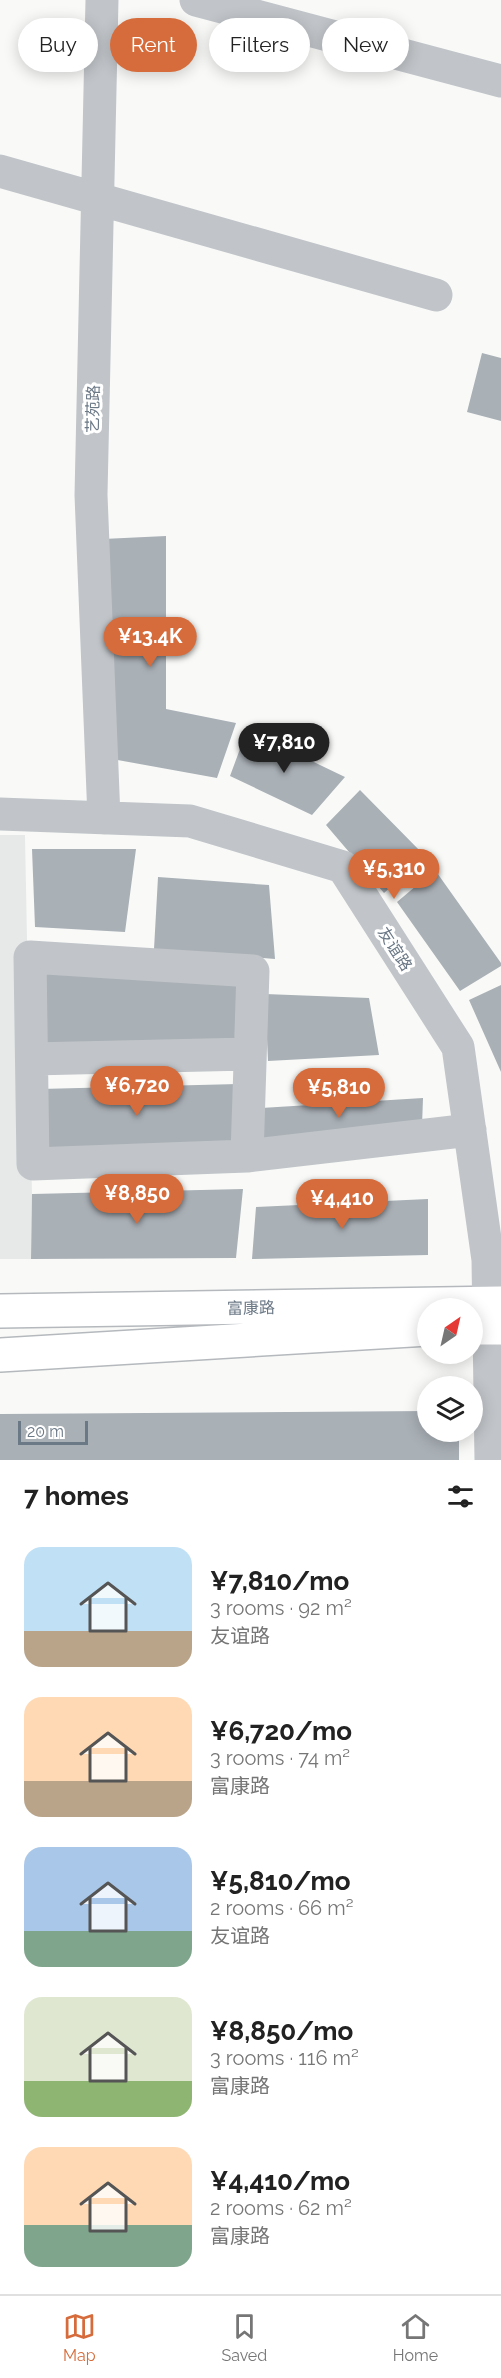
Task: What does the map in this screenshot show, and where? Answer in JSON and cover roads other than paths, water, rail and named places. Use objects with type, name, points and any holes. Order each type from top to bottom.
[{"type":"main road","name":"富康路","points":[[0,1311],[491,1318]]},
{"type":"main road","name":"富康路","points":[[0,1355],[417,1330]]},
{"type":"street","name":"艺苑路","points":[[102,0],[91,495],[104,818]]},
{"type":"street","points":[[196,0],[501,81]]},
{"type":"street","points":[[0,171],[436,295]]},
{"type":"street","name":"友谊路","points":[[0,814],[190,821],[343,867],[458,1047],[488,1260],[491,1318],[491,1460]]},
{"type":"street","points":[[247,1156],[253,971],[30,957],[33,1164],[247,1156],[470,1130]]},
{"type":"street","points":[[32,1059],[249,1054]]}]
